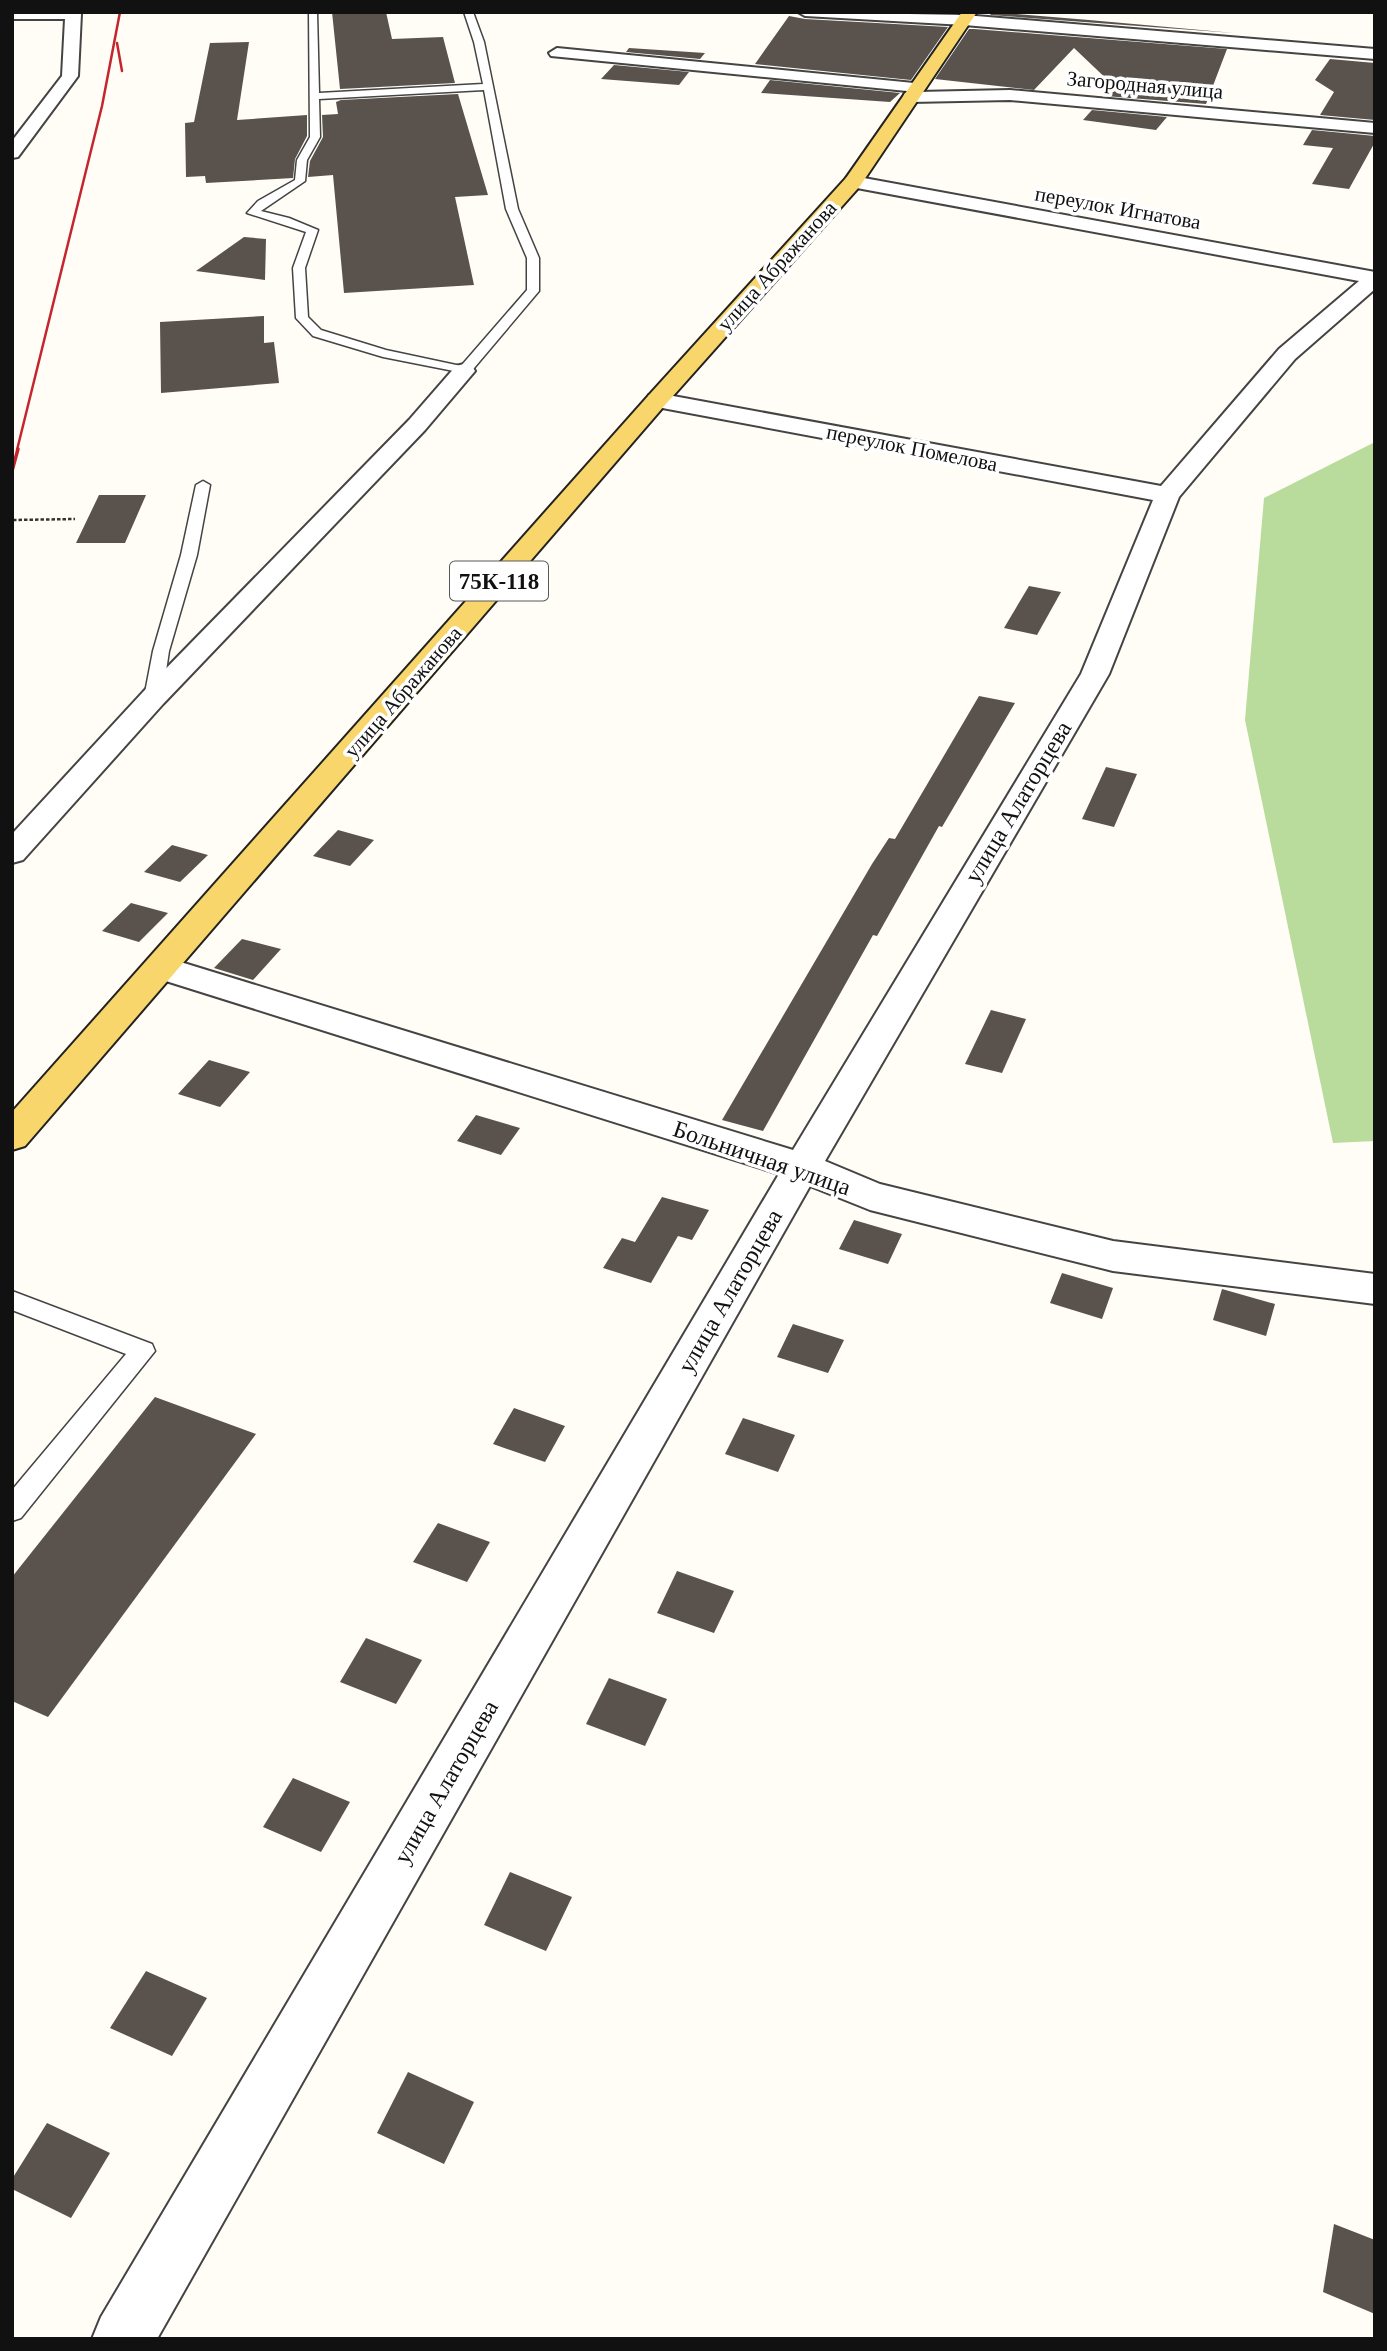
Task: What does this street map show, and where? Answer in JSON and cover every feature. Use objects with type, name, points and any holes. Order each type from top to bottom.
[{"type":"main road","name":"улица Абражанова","points":[[14,1133],[162,968],[657,400],[853,182],[967,16]]},
{"type":"street","points":[[805,12],[967,16],[1375,54]]},
{"type":"street","points":[[12,14],[73,14],[70,76],[12,153]]},
{"type":"street","name":"Загородная улица","points":[[557,53],[915,92],[1010,95],[1375,128]]},
{"type":"street","name":"переулок Игнатова","points":[[853,182],[1375,278]]},
{"type":"street","name":"улица Алаторцева","points":[[123,2339],[802,1167],[1095,674],[1167,495],[1287,354],[1375,278]]},
{"type":"street","points":[[12,853],[153,698],[417,425],[464,371]]},
{"type":"street","name":"переулок Помелова","points":[[657,400],[1167,495]]},
{"type":"street","name":"Больничная улица","points":[[162,968],[802,1167],[870,1196],[1113,1256],[1375,1289]]},
{"type":"lane","points":[[313,12],[315,137],[302,160],[300,181],[262,203],[253,213],[313,230],[299,268],[302,318],[317,332],[383,353],[464,371],[533,291],[533,258],[512,209],[479,42],[468,12]]},
{"type":"lane","points":[[313,96],[488,87]]},
{"type":"lane","points":[[153,698],[161,651],[189,555],[203,485]]},
{"type":"lane","points":[[12,1300],[143,1351],[12,1510]]},
{"type":"path","points":[[13,520],[75,519]]},
{"type":"green space","points":[[1375,442],[1375,1141],[1333,1143],[1245,720],[1264,498]]},
{"type":"building","points":[[332,12],[386,12],[392,39],[443,37],[455,83],[340,89]]},
{"type":"building","points":[[993,12],[1089,20],[1234,33],[990,15]]},
{"type":"building","points":[[789,16],[948,27],[911,80],[755,64]]},
{"type":"building","points":[[969,29],[1227,49],[1206,104],[1105,96],[1114,86],[1074,48],[1034,90],[935,79]]},
{"type":"building","points":[[249,42],[237,120],[307,115],[307,136],[295,159],[293,178],[206,183],[205,176],[186,177],[185,123],[194,122],[210,43]]},
{"type":"building","points":[[629,48],[705,53],[700,59],[626,52]]},
{"type":"building","points":[[1330,59],[1375,63],[1375,120],[1320,115],[1334,92],[1315,80]]},
{"type":"building","points":[[614,65],[689,72],[679,85],[601,79]]},
{"type":"building","points":[[770,80],[900,93],[890,102],[761,93]]},
{"type":"building","points":[[458,94],[488,195],[455,197],[474,285],[344,293],[333,175],[308,177],[310,161],[323,137],[322,115],[338,114],[336,102],[341,100]]},
{"type":"building","points":[[1092,110],[1167,117],[1156,130],[1083,120]]},
{"type":"building","points":[[1312,130],[1375,136],[1375,142],[1349,189],[1312,184],[1333,148],[1303,145]]},
{"type":"building","points":[[244,237],[266,239],[265,280],[196,271]]},
{"type":"building","points":[[264,316],[264,343],[274,342],[279,383],[161,393],[160,322]]},
{"type":"building","points":[[99,495],[146,495],[125,543],[76,543]]},
{"type":"building","points":[[1029,586],[1061,592],[1037,635],[1004,628]]},
{"type":"building","points":[[979,696],[1015,703],[942,827],[939,826],[877,936],[873,935],[763,1131],[722,1120],[872,864],[889,838],[895,839]]},
{"type":"building","points":[[1106,767],[1137,774],[1114,827],[1082,819]]},
{"type":"building","points":[[338,830],[374,840],[350,866],[313,856]]},
{"type":"building","points":[[172,845],[208,855],[180,882],[144,872]]},
{"type":"building","points":[[131,903],[168,913],[139,942],[102,931]]},
{"type":"building","points":[[242,939],[281,949],[253,980],[214,968]]},
{"type":"building","points":[[991,1010],[1026,1019],[1002,1073],[965,1064]]},
{"type":"building","points":[[209,1060],[250,1072],[220,1107],[178,1094]]},
{"type":"building","points":[[476,1115],[520,1128],[501,1155],[457,1141]]},
{"type":"building","points":[[662,1197],[709,1210],[692,1240],[678,1236],[651,1283],[603,1268],[622,1238],[635,1242]]},
{"type":"building","points":[[854,1220],[902,1234],[888,1264],[839,1249]]},
{"type":"building","points":[[1062,1273],[1113,1288],[1102,1319],[1050,1303]]},
{"type":"building","points":[[1222,1289],[1275,1304],[1266,1336],[1213,1320]]},
{"type":"building","points":[[793,1324],[844,1340],[828,1373],[777,1357]]},
{"type":"building","points":[[155,1397],[256,1434],[48,1717],[12,1701],[12,1577]]},
{"type":"building","points":[[514,1408],[565,1426],[545,1462],[493,1444]]},
{"type":"building","points":[[743,1418],[795,1435],[778,1472],[725,1454]]},
{"type":"building","points":[[438,1523],[490,1542],[467,1582],[413,1562]]},
{"type":"building","points":[[677,1571],[734,1591],[714,1633],[657,1613]]},
{"type":"building","points":[[366,1638],[422,1660],[396,1704],[340,1682]]},
{"type":"building","points":[[609,1678],[667,1699],[645,1746],[586,1724]]},
{"type":"building","points":[[293,1778],[350,1802],[321,1852],[263,1827]]},
{"type":"building","points":[[510,1872],[572,1897],[546,1951],[484,1925]]},
{"type":"building","points":[[146,1971],[207,1998],[172,2056],[110,2028]]},
{"type":"building","points":[[408,2072],[474,2102],[444,2164],[377,2133]]},
{"type":"building","points":[[47,2123],[110,2153],[71,2218],[12,2189],[12,2179]]},
{"type":"building","points":[[1334,2224],[1375,2240],[1375,2314],[1323,2292]]},
{"type":"railway","points":[[17,450],[102,106],[120,12]]},
{"type":"railway","points":[[117,43],[122,71]]},
{"type":"railway","points":[[12,471],[18,449]]}]
